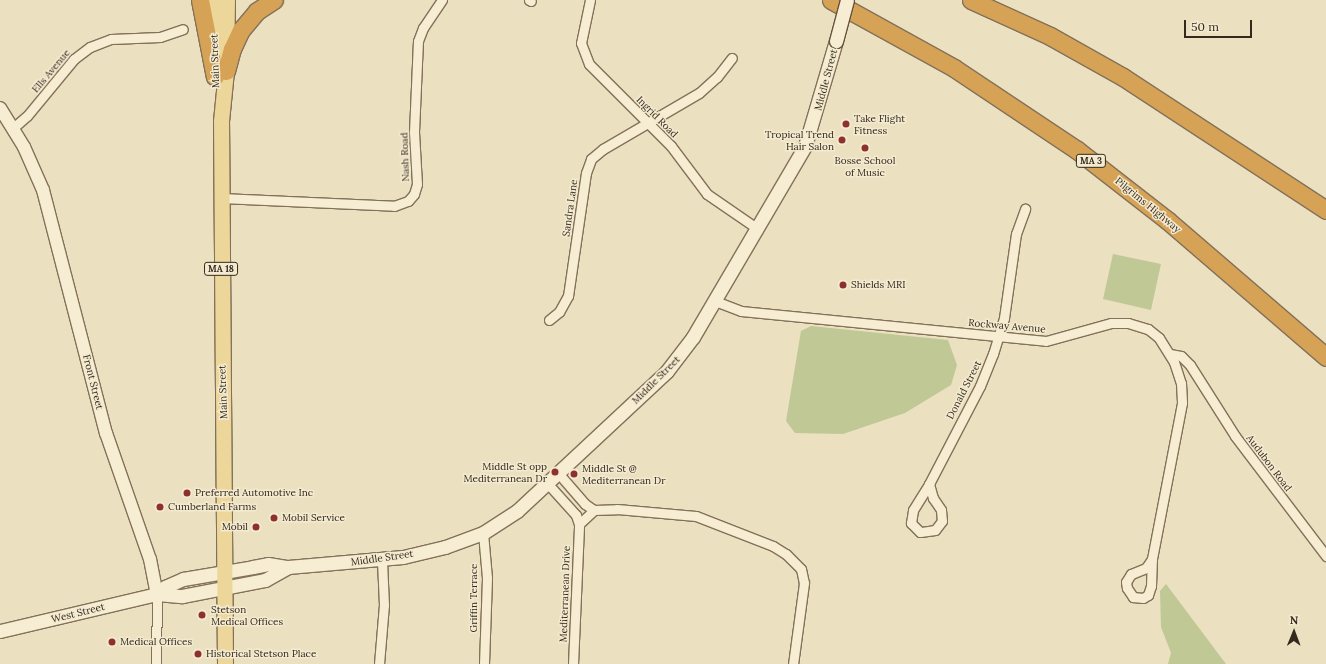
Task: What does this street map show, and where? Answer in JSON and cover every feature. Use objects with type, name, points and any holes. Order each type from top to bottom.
[{"type":"highway","points":[[200,0],[221,74]]},
{"type":"highway","points":[[221,74],[241,30],[257,12],[274,0]]},
{"type":"highway","name":"Pilgrims Highway","points":[[831,0],[954,68],[1077,150],[1167,220],[1326,357]]},
{"type":"highway","points":[[971,0],[1050,36],[1123,77],[1326,210]]},
{"type":"main road","name":"Main Street","points":[[214,0],[221,74]]},
{"type":"main road","name":"Main Street","points":[[225,664],[226,572],[221,198],[221,74],[227,0]]},
{"type":"main road","name":"Middle Street","points":[[157,594],[176,581],[268,564],[288,567],[382,560],[445,547],[483,533],[517,511],[559,474],[667,371],[689,343],[758,230],[805,146],[847,0]]},
{"type":"main road","points":[[157,594],[182,596],[271,579],[288,567]]},
{"type":"main road","name":"West Street","points":[[0,631],[157,594]]},
{"type":"street","name":"Nash Road","points":[[221,198],[394,206],[408,201],[414,194],[417,184],[414,132],[418,42],[423,28],[442,0]]},
{"type":"street","name":"Ingrid Road","points":[[590,0],[581,33],[584,57],[671,146],[707,194],[758,230]]},
{"type":"street","name":"Ells Avenue","points":[[13,128],[28,116],[74,59],[90,47],[111,39],[160,37],[183,28]]},
{"type":"street","name":"Sandra Lane","points":[[549,320],[559,312],[568,296],[589,163],[598,152],[702,90],[717,77],[732,58]]},
{"type":"street","name":"Front Street","points":[[0,108],[13,128],[34,169],[47,202],[105,427],[152,564],[157,594],[156,664]]},
{"type":"street","name":"Donald Street","points":[[930,484],[933,498],[941,510],[942,521],[935,530],[920,532],[912,527],[911,515],[930,484],[985,377],[998,338],[1004,318],[1016,234],[1024,209]]},
{"type":"street","name":"Rockway Avenue","points":[[715,301],[741,311],[998,338],[1056,340],[1095,326],[1120,322],[1148,329],[1159,338],[1170,354],[1181,383],[1183,397],[1180,421],[1152,559]]},
{"type":"street","name":"Audubon Road","points":[[1170,354],[1185,359],[1195,371],[1198,380],[1266,480],[1326,556]]},
{"type":"street","points":[[1181,383],[1198,380]]},
{"type":"street","points":[[559,474],[585,504],[594,510],[657,511],[696,516],[773,546],[786,554],[800,569],[804,583],[793,664]]},
{"type":"street","points":[[548,484],[576,515],[579,524],[594,510]]},
{"type":"street","name":"Mediterranean Drive","points":[[573,664],[579,524]]},
{"type":"street","name":"Griffin Terrace","points":[[483,533],[487,578],[484,664]]},
{"type":"street","points":[[379,664],[384,605],[382,560]]},
{"type":"green space","points":[[1113,254],[1161,264],[1151,310],[1103,299]]},
{"type":"green space","points":[[811,326],[948,340],[957,365],[951,385],[905,413],[843,434],[795,433],[786,421],[801,331]]},
{"type":"green space","points":[[1166,584],[1226,664],[1168,664],[1171,653],[1161,627],[1160,591]]},
{"type":"place","name":"Take Flight Fitness","points":[[846,124]]},
{"type":"place","name":"Tropical Trend Hair Salon","points":[[842,140]]},
{"type":"place","name":"Bosse School of Music","points":[[865,148]]},
{"type":"place","name":"Shields MRI","points":[[843,285]]},
{"type":"place","name":"Middle St opp Mediterranean Dr","points":[[555,472]]},
{"type":"place","name":"Middle St @ Mediterranean Dr","points":[[574,474]]},
{"type":"place","name":"Preferred Automotive Inc","points":[[187,493]]},
{"type":"place","name":"Cumberland Farms","points":[[160,507]]},
{"type":"place","name":"Mobil Service","points":[[274,518]]},
{"type":"place","name":"Mobil","points":[[256,527]]},
{"type":"place","name":"Stetson Medical Offices","points":[[202,615]]},
{"type":"place","name":"Medical Offices","points":[[112,642]]},
{"type":"place","name":"Historical Stetson Place","points":[[198,654]]}]
